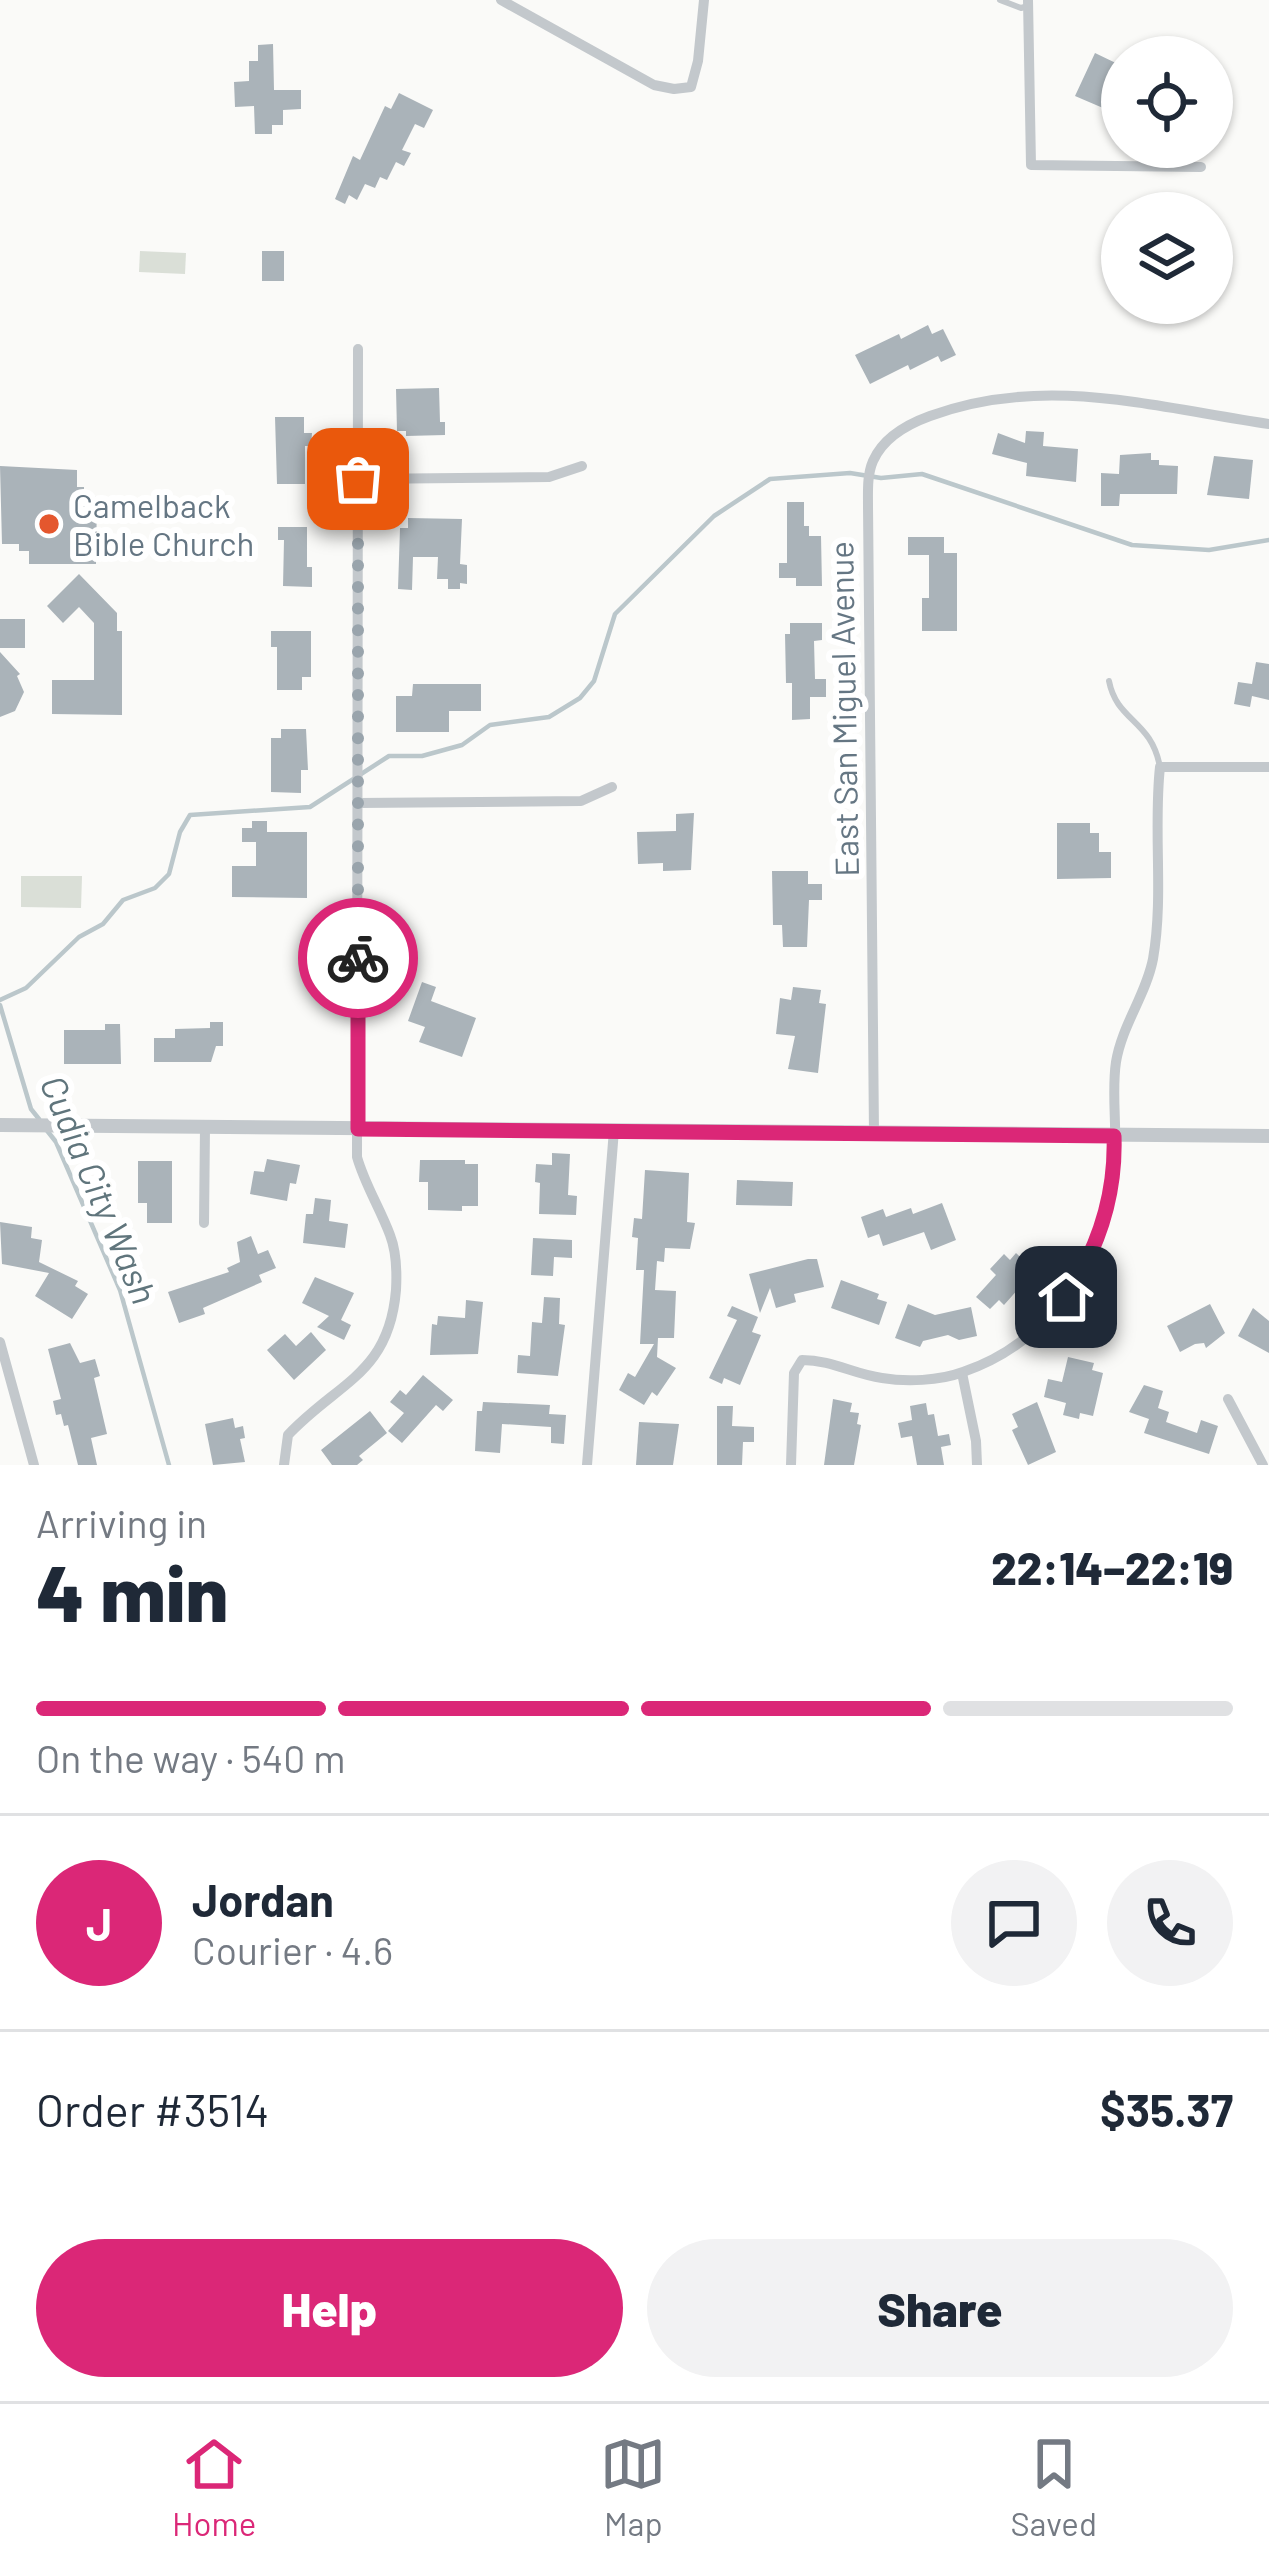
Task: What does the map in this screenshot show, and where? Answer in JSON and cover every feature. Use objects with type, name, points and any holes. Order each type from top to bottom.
[{"type":"street","points":[[501,0],[654,85],[674,89],[691,87],[704,0]]},
{"type":"street","points":[[1028,3],[1030,166],[1101,166]]},
{"type":"street","points":[[284,1465],[287,1435],[378,1355],[389,1333],[398,1267],[392,1238],[366,1188],[357,1157],[358,349]]},
{"type":"street","name":"East San Miguel Avenue","points":[[874,1133],[869,476],[882,447],[920,420],[977,400],[1029,393],[1269,424]]},
{"type":"street","points":[[358,479],[548,477],[582,466]]},
{"type":"street","points":[[791,1465],[794,1373],[802,1360],[826,1360],[883,1378],[962,1373],[1029,1336],[1051,1316],[1081,1275],[1106,1210],[1118,1051],[1153,958],[1160,767],[1269,766]]},
{"type":"street","points":[[358,803],[581,801],[612,787]]},
{"type":"street","points":[[0,1125],[1269,1136]]},
{"type":"street","points":[[204,1223],[205,1127]]},
{"type":"street","points":[[587,1465],[614,1130]]},
{"type":"street","points":[[0,1342],[34,1465]]},
{"type":"street","points":[[962,1373],[977,1465]]},
{"type":"street","points":[[1228,1399],[1263,1465]]},
{"type":"lane","points":[[1000,0],[1009,5],[1028,3]]},
{"type":"lane","points":[[1109,681],[1113,701],[1142,725],[1156,745],[1160,767]]},
{"type":"shaded area","points":[[140,251],[186,253],[185,274],[139,272]]},
{"type":"shaded area","points":[[21,876],[82,876],[81,908],[21,907]]},
{"type":"building","points":[[273,44],[274,90],[301,90],[301,109],[283,110],[283,125],[272,125],[272,134],[255,134],[254,106],[235,107],[234,82],[249,81],[249,61],[258,61],[258,45]]},
{"type":"building","points":[[1095,53],[1101,56],[1101,107],[1075,96]]},
{"type":"building","points":[[399,93],[433,110],[424,128],[415,124],[402,150],[411,153],[404,166],[396,162],[387,180],[380,177],[375,188],[365,184],[357,200],[349,195],[345,204],[335,199],[353,156],[360,160],[385,106],[391,109]]},
{"type":"building","points":[[262,251],[284,251],[284,281],[262,281]]},
{"type":"building","points":[[928,325],[932,334],[943,329],[956,355],[941,362],[938,356],[910,370],[908,365],[870,384],[855,355]]},
{"type":"building","points":[[439,388],[445,435],[406,436],[406,431],[397,431],[396,389]]},
{"type":"building","points":[[275,417],[304,417],[304,433],[312,433],[311,446],[305,446],[305,484],[277,484]]},
{"type":"building","points":[[1026,431],[1044,432],[1043,446],[1078,449],[1076,482],[1026,476],[1027,463],[992,454],[998,433],[1025,443]]},
{"type":"building","points":[[1151,453],[1151,460],[1159,460],[1159,465],[1178,466],[1177,494],[1120,494],[1119,506],[1101,506],[1101,473],[1119,474],[1120,455]]},
{"type":"building","points":[[1214,456],[1253,460],[1249,499],[1207,495]]},
{"type":"building","name":"Camelback Bible Church","points":[[0,466],[77,470],[77,487],[84,487],[84,496],[97,496],[96,564],[29,564],[29,551],[19,551],[19,544],[2,544]]},
{"type":"building","points":[[787,502],[804,502],[809,536],[821,536],[822,586],[796,586],[796,578],[779,578],[779,563],[787,563]]},
{"type":"building","points":[[408,518],[462,519],[460,564],[467,565],[467,584],[448,589],[448,579],[437,579],[438,557],[413,557],[412,590],[398,589],[400,528],[408,528]]},
{"type":"building","points":[[278,527],[307,527],[312,587],[283,586],[284,540],[278,540]]},
{"type":"building","points":[[908,537],[944,537],[944,553],[957,553],[957,631],[922,631],[922,598],[929,598],[929,555],[908,555]]},
{"type":"building","points":[[79,574],[117,613],[117,631],[122,631],[122,715],[52,714],[52,680],[94,680],[94,623],[79,607],[63,623],[47,606]]},
{"type":"building","points":[[0,619],[25,619],[25,648],[0,648]]},
{"type":"building","points":[[790,623],[822,623],[822,640],[814,641],[815,679],[826,679],[826,697],[810,697],[810,719],[792,720],[792,683],[786,683],[785,634],[790,634]]},
{"type":"building","points":[[271,631],[311,631],[311,677],[302,677],[302,690],[277,690],[277,647],[271,647]]},
{"type":"building","points":[[0,652],[20,674],[24,692],[15,711],[0,717]]},
{"type":"building","points":[[1256,662],[1269,664],[1269,700],[1252,696],[1250,707],[1234,704],[1238,682],[1252,684]]},
{"type":"building","points":[[413,684],[481,684],[481,711],[449,711],[449,732],[396,732],[396,696],[412,696]]},
{"type":"building","points":[[281,729],[306,729],[308,770],[301,770],[301,793],[271,792],[271,738],[281,738]]},
{"type":"building","points":[[694,813],[691,870],[663,871],[663,863],[638,864],[637,832],[676,831],[676,814]]},
{"type":"building","points":[[252,821],[267,821],[267,832],[307,832],[307,898],[232,897],[232,866],[256,866],[256,842],[242,842],[242,828],[252,828]]},
{"type":"building","points":[[1057,823],[1090,823],[1090,833],[1099,833],[1099,852],[1111,852],[1111,878],[1057,879]]},
{"type":"building","points":[[772,871],[808,871],[808,884],[822,884],[822,900],[809,900],[807,947],[783,947],[782,925],[773,925]]},
{"type":"building","points":[[422,982],[436,987],[431,1001],[476,1018],[462,1057],[419,1042],[425,1027],[408,1021]]},
{"type":"building","points":[[793,987],[821,990],[819,1003],[826,1004],[818,1073],[788,1069],[795,1036],[776,1034],[780,998],[791,1000]]},
{"type":"building","points":[[210,1022],[223,1022],[223,1046],[216,1046],[211,1062],[154,1062],[154,1038],[175,1038],[175,1029],[210,1028]]},
{"type":"building","points":[[105,1024],[120,1024],[121,1064],[64,1064],[64,1030],[105,1030]]},
{"type":"building","points":[[552,1153],[570,1154],[568,1195],[577,1196],[576,1215],[539,1214],[536,1164],[552,1165]]},
{"type":"building","points":[[267,1159],[300,1165],[287,1201],[250,1194],[254,1171],[264,1172]]},
{"type":"building","points":[[420,1160],[478,1164],[478,1206],[462,1206],[462,1211],[428,1210],[428,1182],[419,1182]]},
{"type":"building","points":[[138,1161],[172,1161],[172,1223],[147,1223],[147,1203],[138,1203]]},
{"type":"building","points":[[645,1170],[689,1173],[687,1222],[695,1223],[690,1249],[665,1248],[664,1262],[657,1261],[655,1290],[676,1291],[674,1338],[658,1338],[657,1357],[676,1368],[657,1396],[652,1392],[644,1405],[619,1390],[628,1373],[635,1377],[654,1344],[640,1344],[644,1270],[636,1270],[638,1238],[632,1237],[634,1218],[642,1219]]},
{"type":"building","points":[[737,1180],[793,1182],[792,1206],[736,1205]]},
{"type":"building","points":[[315,1198],[331,1200],[329,1221],[348,1224],[345,1248],[303,1243],[306,1214],[313,1214]]},
{"type":"building","points":[[942,1203],[956,1240],[931,1250],[924,1232],[883,1246],[879,1234],[868,1238],[861,1217],[883,1209],[886,1217],[911,1208],[913,1214]]},
{"type":"building","points":[[0,1222],[32,1227],[31,1238],[42,1240],[39,1262],[78,1281],[75,1286],[88,1294],[72,1319],[35,1296],[49,1273],[2,1264]]},
{"type":"building","points":[[251,1236],[258,1254],[268,1250],[276,1268],[259,1275],[262,1282],[179,1323],[168,1292],[229,1272],[227,1268],[240,1262],[237,1242]]},
{"type":"building","points":[[533,1238],[572,1240],[572,1258],[554,1257],[553,1276],[531,1275]]},
{"type":"building","points":[[1016,1253],[1043,1279],[1029,1294],[1021,1286],[1004,1305],[999,1300],[990,1309],[976,1297],[996,1275],[990,1269],[1004,1254],[1010,1260]]},
{"type":"building","points":[[817,1259],[824,1287],[794,1294],[796,1302],[776,1308],[770,1288],[760,1313],[749,1274]]},
{"type":"building","points":[[315,1277],[354,1293],[341,1320],[351,1325],[344,1340],[317,1327],[329,1316],[302,1303]]},
{"type":"building","points":[[841,1280],[879,1294],[877,1299],[887,1302],[879,1325],[831,1308]]},
{"type":"building","points":[[544,1297],[560,1298],[559,1324],[565,1325],[558,1376],[517,1373],[518,1355],[530,1356],[532,1322],[542,1323]]},
{"type":"building","points":[[466,1300],[483,1302],[478,1354],[430,1355],[432,1324],[437,1325],[438,1316],[465,1318]]},
{"type":"building","points":[[908,1304],[935,1315],[971,1307],[977,1336],[959,1340],[948,1335],[923,1341],[920,1347],[895,1338]]},
{"type":"building","points":[[1210,1304],[1225,1333],[1206,1348],[1204,1343],[1195,1344],[1180,1352],[1167,1326]]},
{"type":"building","points":[[732,1306],[758,1317],[752,1332],[761,1335],[740,1385],[709,1378],[737,1320],[727,1316]]},
{"type":"building","points":[[1253,1308],[1269,1321],[1269,1353],[1238,1336]]},
{"type":"building","points":[[311,1332],[326,1350],[294,1380],[267,1350],[285,1334],[296,1346]]},
{"type":"building","points":[[70,1343],[80,1363],[95,1359],[100,1376],[94,1378],[107,1434],[91,1438],[97,1465],[78,1465],[68,1425],[64,1426],[61,1414],[56,1415],[53,1401],[61,1399],[48,1349]]},
{"type":"building","points":[[1068,1357],[1094,1363],[1092,1370],[1103,1373],[1093,1416],[1063,1415],[1066,1403],[1044,1397],[1048,1379],[1062,1382]]},
{"type":"building","points":[[423,1375],[453,1400],[443,1411],[436,1405],[402,1443],[388,1431],[404,1413],[390,1402],[400,1390],[406,1395]]},
{"type":"building","points":[[1144,1385],[1163,1391],[1158,1408],[1169,1412],[1166,1422],[1197,1433],[1201,1420],[1218,1426],[1209,1454],[1144,1433],[1149,1419],[1129,1412]]},
{"type":"building","points":[[833,1399],[852,1403],[850,1412],[859,1413],[854,1465],[824,1465]]},
{"type":"building","points":[[483,1402],[550,1405],[549,1414],[566,1415],[564,1444],[551,1443],[551,1427],[502,1424],[500,1453],[475,1451],[477,1411],[482,1411]]},
{"type":"building","points":[[1037,1402],[1056,1452],[1028,1465],[1012,1430],[1018,1427],[1012,1414]]},
{"type":"building","points":[[926,1403],[928,1415],[934,1414],[938,1436],[949,1434],[951,1445],[941,1447],[944,1465],[917,1465],[912,1436],[901,1438],[898,1423],[912,1420],[910,1406]]},
{"type":"building","points":[[717,1406],[733,1406],[732,1426],[754,1427],[754,1442],[743,1442],[742,1465],[717,1465]]},
{"type":"building","points":[[370,1411],[387,1433],[359,1456],[363,1460],[357,1465],[332,1465],[321,1450]]},
{"type":"building","points":[[233,1418],[235,1428],[243,1426],[245,1438],[240,1439],[245,1462],[213,1465],[205,1424]]},
{"type":"building","points":[[639,1422],[679,1424],[673,1465],[636,1465]]},
{"type":"waterway","points":[[0,1000],[26,988],[79,937],[103,924],[123,900],[155,888],[169,874],[180,832],[190,815],[310,807],[389,756],[422,756],[462,745],[490,725],[549,717],[580,698],[594,681],[615,614],[714,516],[770,479],[922,474],[1132,545],[1209,550],[1269,540]]},
{"type":"waterway","name":"Cudia City Wash","points":[[0,1005],[31,1109],[39,1119]]},
{"type":"waterway","name":"Cudia City Wash","points":[[45,1128],[56,1142],[120,1290],[169,1465]]},
{"type":"way so far","points":[[358,479],[358,958]]},
{"type":"place","name":"Camelback Bible Church","points":[[49,524]]},
{"type":"route","points":[[358,958],[358,1129],[1114,1136],[1112,1185],[1100,1232],[1066,1297]]}]
